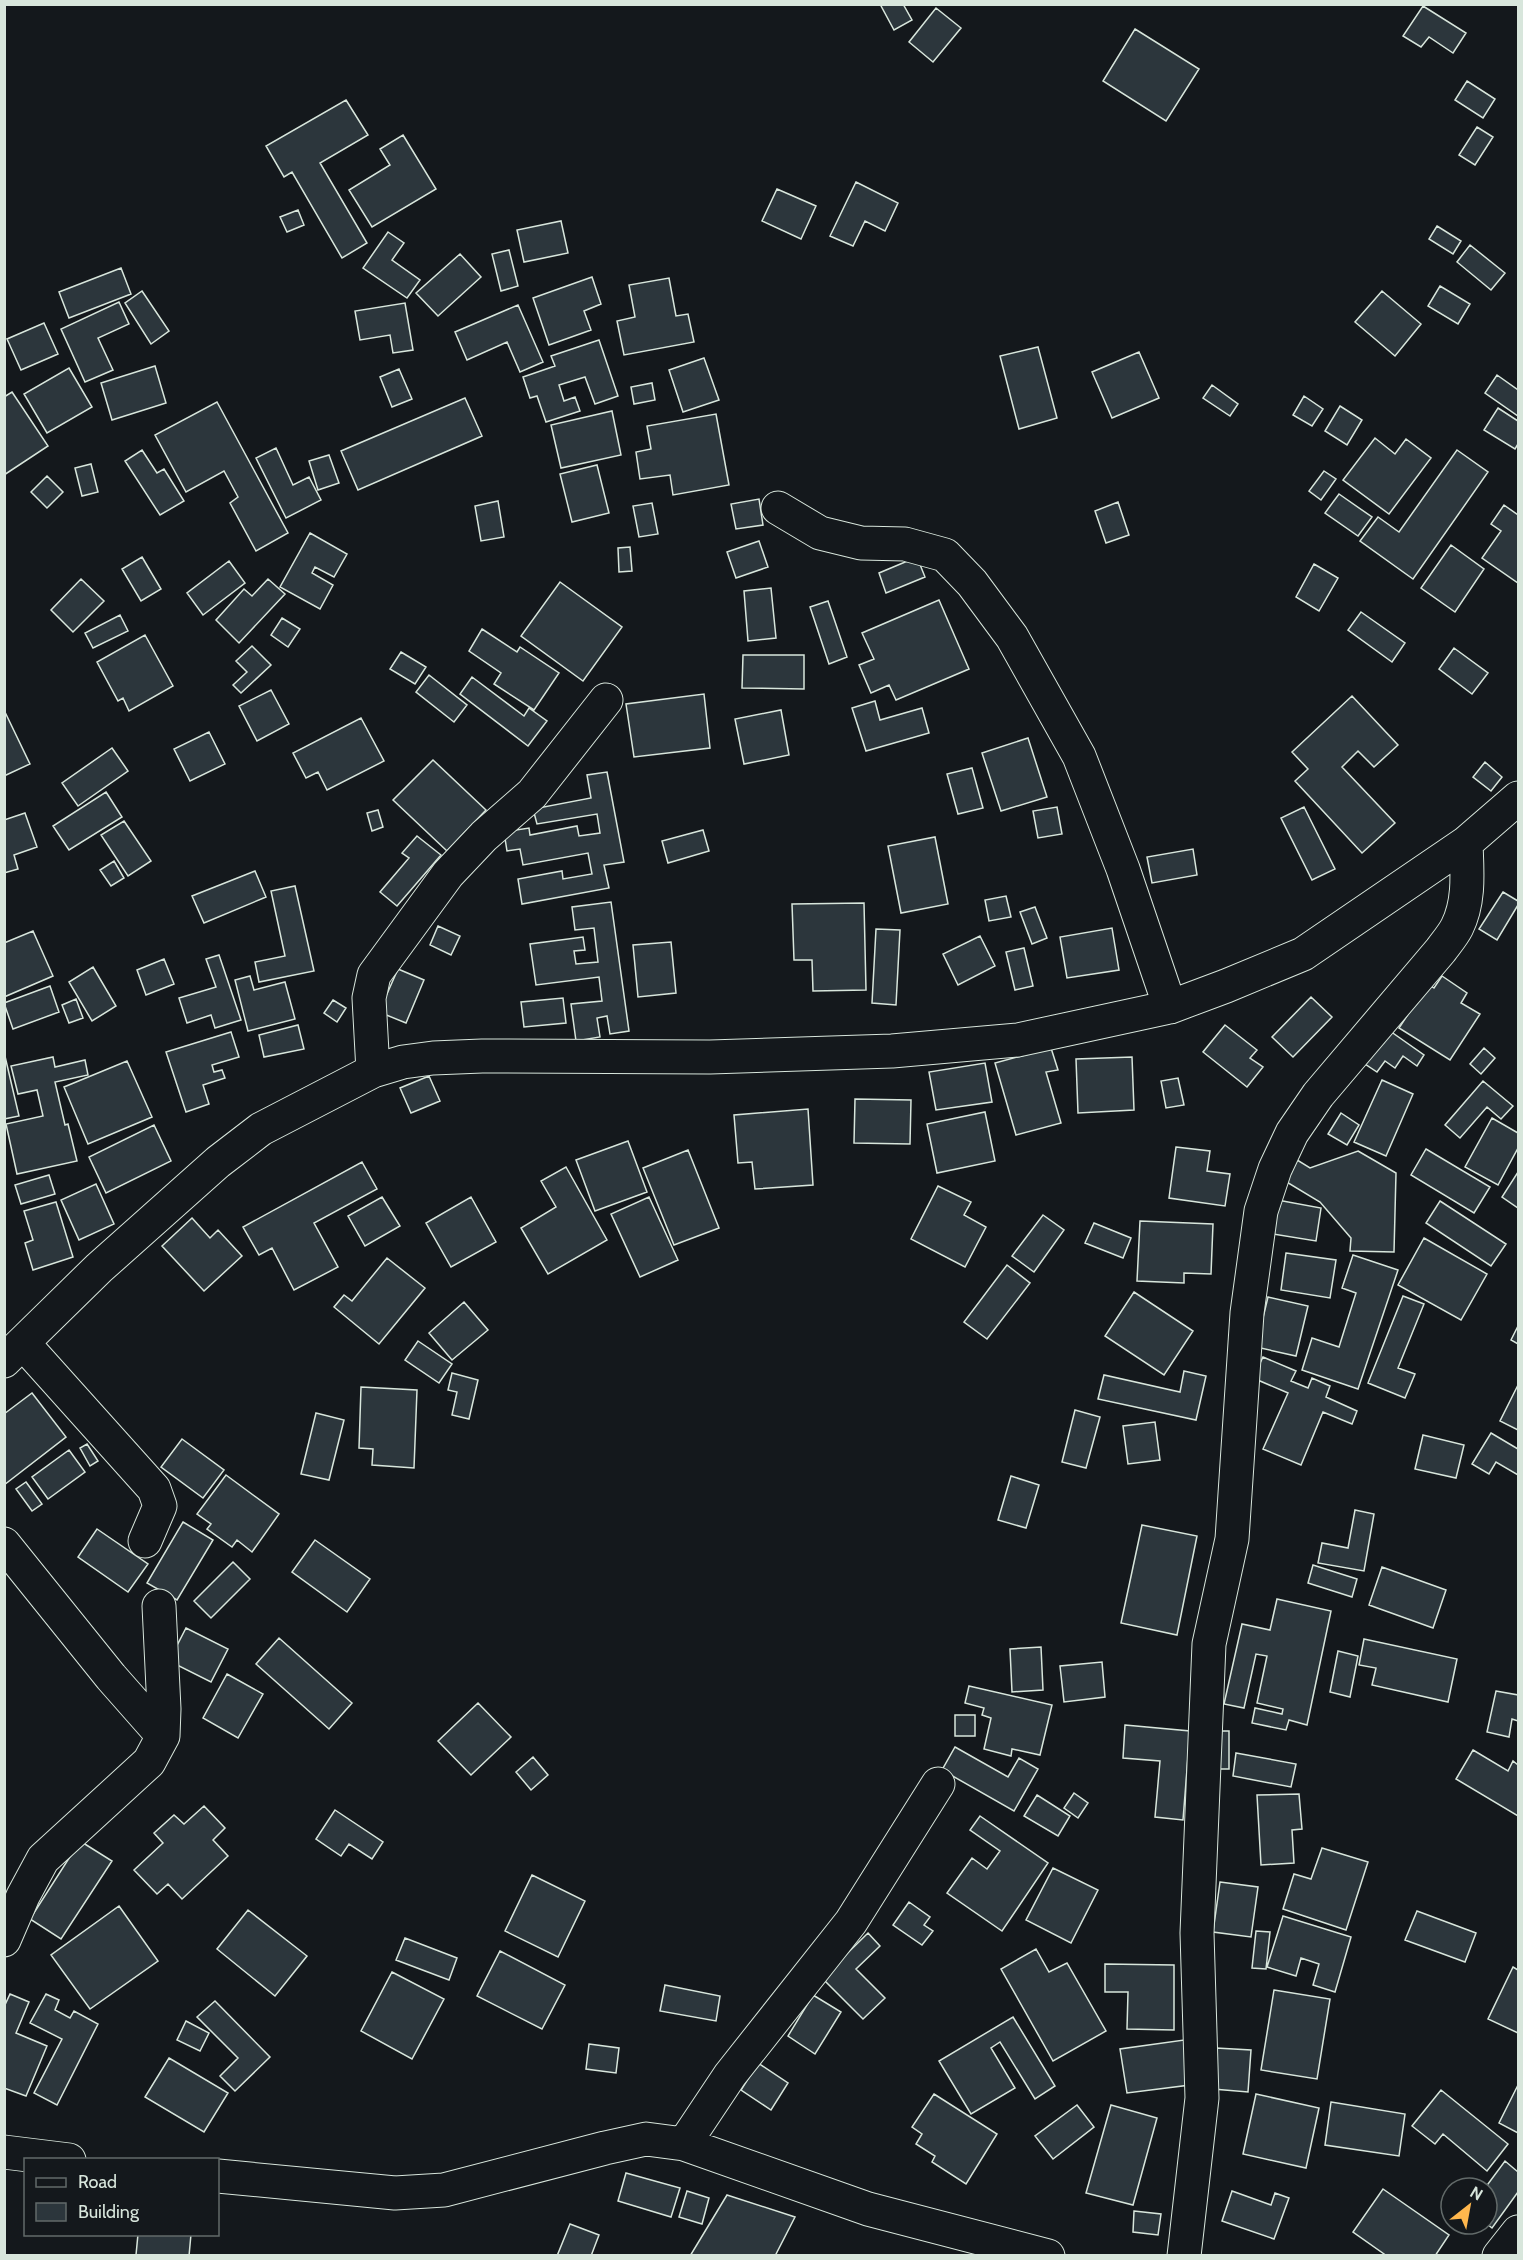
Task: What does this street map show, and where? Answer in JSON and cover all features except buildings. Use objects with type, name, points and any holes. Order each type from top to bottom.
[{"type":"street","points":[[778,508],[820,533],[861,543],[905,544],[945,555],[972,583],[1012,637],[1079,756],[1123,869],[1170,1007]]},
{"type":"street","points":[[373,1071],[369,998],[374,975],[448,874],[484,836],[532,794],[606,700]]},
{"type":"street","points":[[145,1540],[160,1506],[154,1489],[14,1352],[99,1268],[218,1162],[261,1129],[373,1071],[403,1062],[482,1056],[710,1057],[926,1048],[1018,1040],[1170,1007],[1303,954],[1466,843],[1518,798]]},
{"type":"street","points":[[1184,2256],[1202,2098],[1197,1934],[1209,1644],[1232,1539],[1247,1313],[1261,1211],[1275,1169],[1292,1133],[1318,1095],[1457,928],[1464,908],[1468,877],[1466,843]]},
{"type":"street","points":[[4,1544],[111,1677],[163,1736]]},
{"type":"street","points":[[4,1940],[23,1896],[43,1860],[149,1762],[163,1736],[164,1709],[159,1606]]},
{"type":"street","points":[[684,2144],[730,2075],[851,1922],[938,1784]]},
{"type":"street","points":[[219,2176],[395,2193],[444,2190],[646,2139],[684,2144],[868,2209],[1048,2256]]},
{"type":"street","points":[[4,2152],[53,2158]]},
{"type":"street","points":[[1499,2256],[1518,2232]]}]
